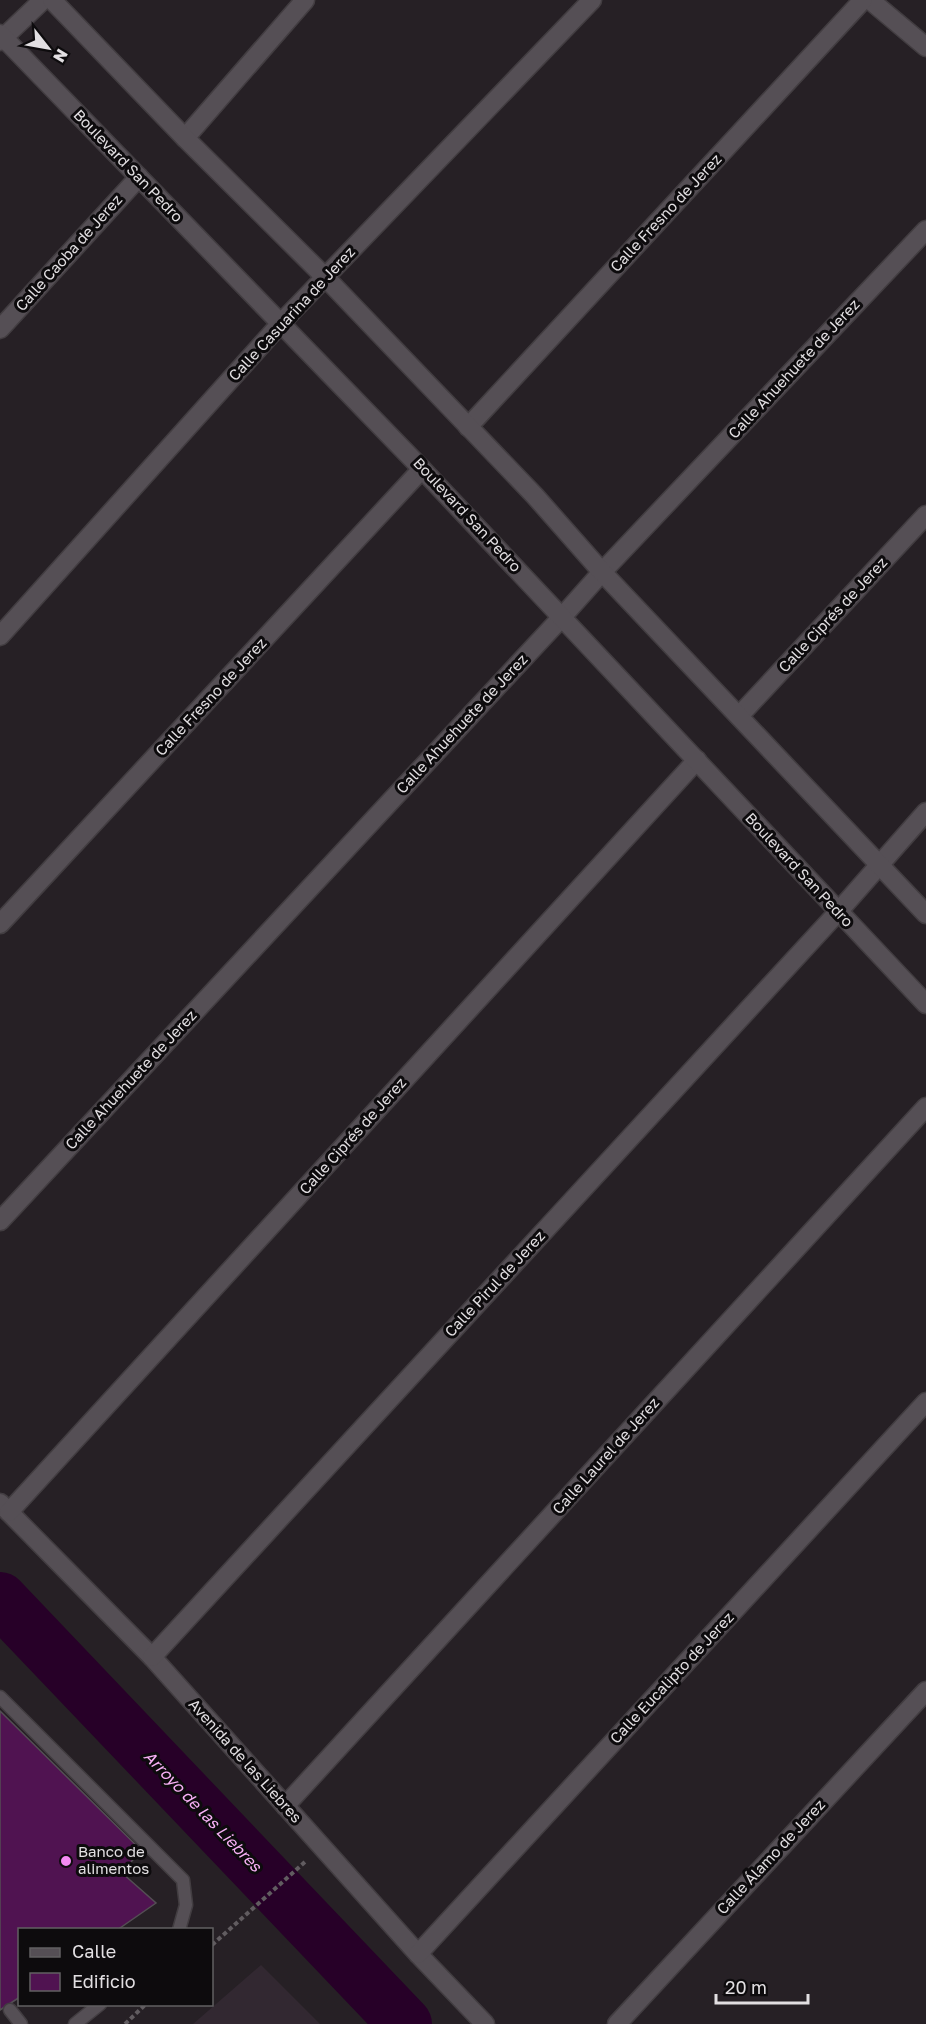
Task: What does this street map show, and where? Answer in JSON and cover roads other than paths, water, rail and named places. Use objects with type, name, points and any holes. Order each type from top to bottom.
[{"type":"street","points":[[1,38],[43,0]]},
{"type":"street","points":[[52,0],[185,138],[326,278],[535,496],[602,572],[926,914]]},
{"type":"street","points":[[185,138],[305,0]]},
{"type":"street","name":"Calle Casuarina de Jerez","points":[[0,636],[282,322],[592,0]]},
{"type":"street","name":"Calle Fresno de Jerez","points":[[468,427],[863,0]]},
{"type":"street","points":[[870,0],[926,47]]},
{"type":"street","name":"Boulevard San Pedro","points":[[1,38],[282,322],[926,1004]]},
{"type":"street","name":"Calle Caoba de Jerez","points":[[0,329],[139,177]]},
{"type":"street","name":"Calle Ahuehuete de Jerez","points":[[0,1221],[602,572],[926,230]]},
{"type":"street","name":"Calle Fresno de Jerez","points":[[0,924],[422,469]]},
{"type":"street","name":"Calle Ciprés de Jerez","points":[[739,716],[926,515]]},
{"type":"street","name":"Calle Ciprés de Jerez","points":[[4,1508],[697,760]]},
{"type":"street","name":"Calle Pirul de Jerez","points":[[152,1657],[838,912],[926,812]]},
{"type":"street","name":"Calle Laurel de Jerez","points":[[285,1806],[926,1107]]},
{"type":"street","name":"Calle Eucalipto de Jerez","points":[[418,1954],[926,1402]]},
{"type":"street","name":"Avenida de las Liebres","points":[[4,1508],[152,1657],[418,1954],[485,2024]]},
{"type":"street","name":"Calle Álamo de Jerez","points":[[617,2024],[926,1691]]},
{"type":"lane","points":[[0,1697],[183,1880],[186,1905],[178,1928]]},
{"type":"lane","points":[[75,2024],[98,2006]]},
{"type":"lane","points":[[10,2010],[21,2024]]},
{"type":"waterway","name":"Arroyo de las Liebres","points":[[0,1599],[405,2024]]},
{"type":"place","name":"Banco de alimentos","points":[[66,1861]]}]
